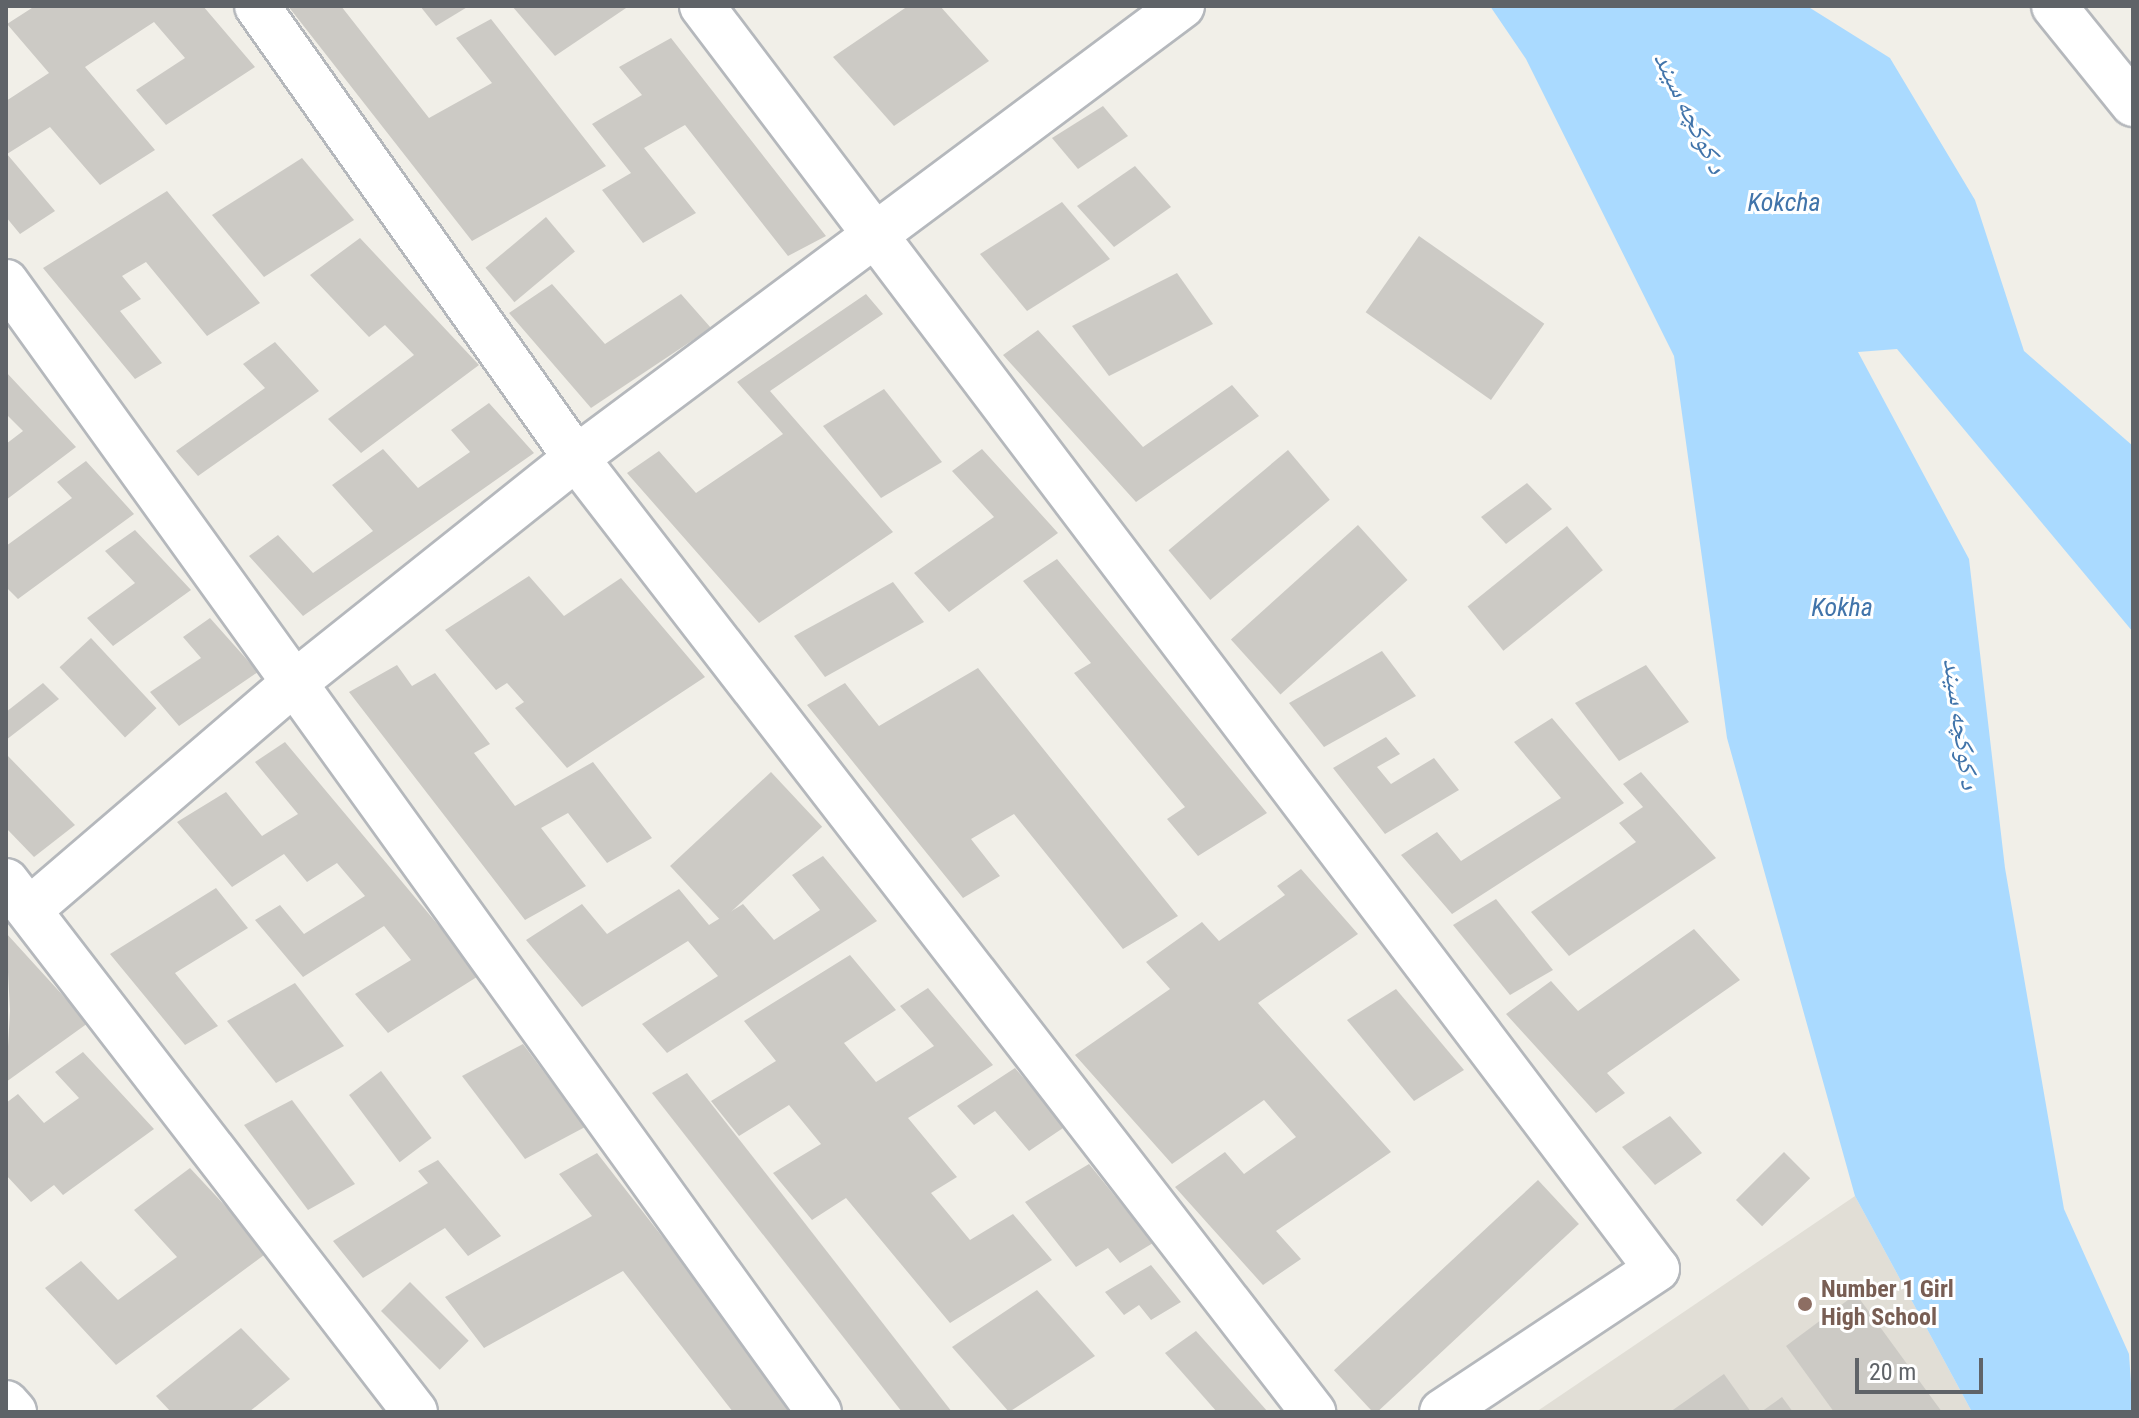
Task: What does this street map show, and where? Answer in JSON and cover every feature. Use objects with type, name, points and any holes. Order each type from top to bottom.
[{"type":"street","points":[[257,6],[576,458],[1313,1412]]},
{"type":"street","points":[[702,6],[1657,1269],[1469,1405]]},
{"type":"street","points":[[415,1412],[17,896],[293,684],[576,458],[878,240],[1182,6]]},
{"type":"street","points":[[2054,6],[2133,104]]},
{"type":"street","points":[[6,282],[819,1412]]},
{"type":"street","points":[[6,1403],[14,1412]]},
{"type":"shaded area","name":"Number 1 Girl High School","points":[[1855,1196],[1972,1412],[1536,1412]]},
{"type":"water","points":[[1490,6],[1807,6],[1890,58],[1975,200],[2024,351],[2133,446],[2133,632],[1897,349],[1858,352],[1969,559],[2005,868],[2064,1209],[2129,1354],[2133,1412],[1972,1412],[1855,1196],[1727,738],[1674,356],[1526,59]]},
{"type":"building","points":[[35,6],[203,6],[255,67],[166,125],[136,90],[185,58],[154,22],[85,67],[155,150],[100,185],[50,127],[7,154],[55,211],[20,234],[6,217],[6,101],[49,73],[7,24]]},
{"type":"building","points":[[288,6],[341,6],[429,118],[492,83],[456,38],[491,19],[606,166],[472,241]]},
{"type":"building","points":[[420,6],[469,6],[436,26]]},
{"type":"building","points":[[512,6],[629,6],[555,56]]},
{"type":"building","points":[[908,6],[940,6],[989,61],[894,126],[833,57]]},
{"type":"building","points":[[671,38],[826,236],[788,256],[685,125],[644,148],[696,213],[643,243],[602,190],[631,173],[592,124],[642,95],[619,67]]},
{"type":"building","points":[[1103,106],[1128,136],[1078,169],[1052,138]]},
{"type":"building","points":[[302,158],[354,220],[264,277],[212,215]]},
{"type":"building","points":[[1135,166],[1171,207],[1114,247],[1077,206]]},
{"type":"building","points":[[167,191],[260,303],[207,336],[146,262],[122,276],[141,299],[120,311],[162,363],[135,379],[43,268]]},
{"type":"building","points":[[1062,202],[1110,259],[1027,311],[980,254]]},
{"type":"building","points":[[546,217],[575,251],[514,302],[485,268]]},
{"type":"building","points":[[1419,236],[1544,324],[1491,400],[1366,312]]},
{"type":"building","points":[[360,238],[479,365],[361,453],[328,419],[414,355],[385,325],[369,337],[310,275]]},
{"type":"building","points":[[1177,273],[1213,324],[1109,376],[1072,326]]},
{"type":"building","points":[[552,284],[605,344],[681,294],[711,328],[591,408],[509,313]]},
{"type":"building","points":[[866,294],[883,314],[770,391],[893,532],[759,623],[627,473],[659,451],[696,493],[783,434],[737,382]]},
{"type":"building","points":[[1038,330],[1143,447],[1232,385],[1259,416],[1136,502],[1003,355]]},
{"type":"building","points":[[275,342],[319,391],[198,476],[176,451],[265,388],[243,364]]},
{"type":"building","points":[[6,372],[76,447],[6,500],[6,444],[23,431],[6,414]]},
{"type":"building","points":[[884,389],[942,462],[881,498],[823,426]]},
{"type":"building","points":[[489,403],[534,453],[303,616],[249,556],[278,535],[313,573],[373,531],[332,485],[383,449],[418,488],[470,452],[451,430]]},
{"type":"building","points":[[982,449],[1058,533],[949,612],[914,573],[994,517],[952,471]]},
{"type":"building","points":[[1288,450],[1330,500],[1210,600],[1168,550]]},
{"type":"building","points":[[86,461],[134,514],[18,599],[6,587],[6,546],[72,498],[57,482]]},
{"type":"building","points":[[1527,483],[1552,509],[1506,544],[1481,517]]},
{"type":"building","points":[[1358,525],[1408,580],[1280,694],[1231,639]]},
{"type":"building","points":[[1567,526],[1603,570],[1503,651],[1468,607]]},
{"type":"building","points":[[135,530],[191,590],[113,646],[87,618],[135,583],[105,551]]},
{"type":"building","points":[[1057,559],[1267,813],[1198,856],[1167,819],[1185,807],[1074,673],[1091,663],[1023,581]]},
{"type":"building","points":[[529,576],[564,616],[621,578],[705,677],[567,768],[515,708],[524,702],[507,683],[496,690],[445,630]]},
{"type":"building","points":[[893,582],[924,622],[825,677],[794,636]]},
{"type":"building","points":[[210,618],[258,672],[179,726],[150,692],[201,658],[183,637]]},
{"type":"building","points":[[91,638],[156,708],[125,738],[60,667]]},
{"type":"building","points":[[1382,651],[1416,696],[1324,747],[1289,703]]},
{"type":"building","points":[[397,665],[412,686],[435,673],[490,744],[474,753],[515,806],[593,762],[652,838],[607,863],[568,813],[541,828],[586,886],[525,920],[349,692]]},
{"type":"building","points":[[1646,665],[1689,722],[1619,761],[1575,703]]},
{"type":"building","points":[[978,668],[1178,916],[1123,949],[1014,814],[971,839],[1000,876],[963,898],[807,705],[845,683],[879,726]]},
{"type":"building","points":[[43,683],[59,699],[6,740],[6,712]]},
{"type":"building","points":[[1552,718],[1624,803],[1452,914],[1401,855],[1437,832],[1461,861],[1561,798],[1514,742]]},
{"type":"building","points":[[1386,737],[1400,754],[1377,767],[1391,784],[1434,758],[1459,790],[1385,834],[1333,768]]},
{"type":"building","points":[[285,742],[480,975],[388,1033],[355,994],[411,960],[384,926],[303,977],[255,920],[280,905],[304,934],[365,896],[337,863],[307,882],[284,854],[232,887],[177,822],[226,792],[262,836],[298,814],[255,762]]},
{"type":"building","points":[[6,754],[75,825],[34,857],[6,828]]},
{"type":"building","points":[[771,772],[822,827],[721,921],[670,866]]},
{"type":"building","points":[[1641,772],[1716,858],[1569,956],[1531,912],[1636,842],[1619,823],[1643,807],[1623,784]]},
{"type":"building","points":[[823,856],[877,921],[667,1053],[642,1024],[718,976],[688,941],[582,1007],[526,940],[582,904],[607,934],[679,889],[709,925],[743,904],[774,940],[820,910],[792,875]]},
{"type":"building","points":[[1301,869],[1358,934],[1258,1003],[1391,1152],[1276,1231],[1301,1259],[1263,1285],[1175,1187],[1225,1152],[1244,1174],[1296,1137],[1264,1100],[1172,1164],[1075,1055],[1170,989],[1146,962],[1202,922],[1219,941],[1285,895],[1277,886]]},
{"type":"building","points":[[216,888],[248,928],[175,973],[218,1026],[185,1045],[110,954]]},
{"type":"building","points":[[1496,899],[1553,970],[1510,995],[1453,925]]},
{"type":"building","points":[[1694,929],[1740,980],[1607,1073],[1625,1093],[1596,1113],[1506,1014],[1551,981],[1578,1011]]},
{"type":"building","points":[[6,933],[88,1023],[6,1082],[10,1011]]},
{"type":"building","points":[[850,955],[896,1010],[844,1043],[876,1082],[934,1046],[900,1006],[928,988],[993,1065],[908,1118],[957,1177],[931,1193],[970,1240],[1013,1214],[1052,1260],[950,1323],[846,1198],[812,1220],[773,1173],[821,1144],[789,1105],[739,1136],[711,1101],[776,1061],[744,1021]]},
{"type":"building","points":[[295,983],[344,1046],[276,1083],[227,1021]]},
{"type":"building","points":[[1396,989],[1464,1070],[1414,1101],[1347,1020]]},
{"type":"building","points":[[523,1044],[585,1127],[525,1159],[462,1076]]},
{"type":"building","points":[[83,1052],[154,1129],[63,1195],[54,1185],[31,1202],[6,1175],[6,1103],[18,1094],[44,1123],[79,1098],[55,1072]]},
{"type":"building","points":[[1015,1068],[1066,1126],[1029,1151],[995,1111],[974,1125],[957,1106]]},
{"type":"building","points":[[381,1071],[432,1138],[400,1162],[349,1095]]},
{"type":"building","points":[[687,1073],[952,1412],[902,1412],[652,1093]]},
{"type":"building","points":[[292,1100],[355,1184],[308,1210],[244,1125]]},
{"type":"building","points":[[1670,1116],[1702,1153],[1655,1185],[1622,1147]]},
{"type":"building","points":[[1784,1152],[1810,1178],[1762,1226],[1736,1200]]},
{"type":"building","points":[[597,1153],[799,1412],[733,1412],[623,1271],[484,1348],[445,1297],[592,1216],[559,1174]]},
{"type":"building","points":[[438,1160],[501,1236],[468,1256],[445,1228],[363,1278],[333,1241],[428,1183],[418,1171]]},
{"type":"building","points":[[1089,1164],[1153,1243],[1120,1263],[1108,1248],[1076,1267],[1025,1202]]},
{"type":"building","points":[[190,1168],[268,1252],[116,1365],[45,1288],[81,1261],[118,1300],[177,1257],[134,1210]]},
{"type":"building","points":[[1538,1180],[1579,1224],[1377,1412],[1373,1412],[1334,1370]]},
{"type":"building","points":[[1151,1265],[1181,1302],[1151,1320],[1139,1305],[1124,1315],[1105,1292]]},
{"type":"building","points":[[410,1282],[469,1341],[440,1370],[381,1311]]},
{"type":"building","points":[[1037,1290],[1095,1356],[1009,1412],[952,1347]]},
{"type":"building","points":[[1856,1294],[1942,1412],[1834,1412],[1786,1346]]},
{"type":"building","points":[[241,1328],[290,1379],[249,1412],[171,1412],[156,1396]]},
{"type":"building","points":[[1196,1331],[1268,1412],[1217,1412],[1165,1353]]},
{"type":"building","points":[[1724,1374],[1751,1412],[1670,1412]]},
{"type":"building","points":[[1782,1397],[1793,1412],[1761,1412]]},
{"type":"place","name":"Number 1 Girl High School","points":[[1805,1304]]},
{"type":"water label","name":"د کوکچه سیند","points":[[1690,113]]},
{"type":"water label","name":"Kokcha","points":[[1784,203]]},
{"type":"water label","name":"Kokha","points":[[1842,608]]},
{"type":"water label","name":"د کوکچه سیند","points":[[1961,724]]}]
